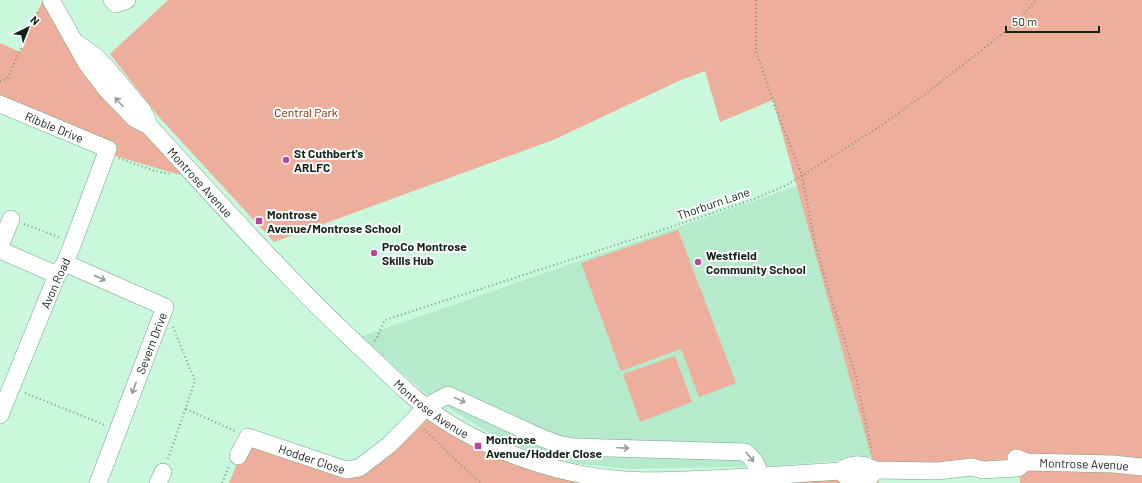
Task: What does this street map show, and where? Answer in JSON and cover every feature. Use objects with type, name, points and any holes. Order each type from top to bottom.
[{"type":"street","points":[[112,0],[116,4],[126,0]]},
{"type":"street","name":"Montrose Avenue","points":[[46,3],[75,42],[95,56],[106,67],[143,111],[149,126],[329,318],[368,355],[420,413],[449,423],[508,454],[545,466],[583,474],[624,480],[669,481],[761,479],[840,472],[848,478],[870,477],[875,470],[938,471],[972,467],[982,460],[1016,458],[1026,462],[1113,464],[1142,467]]},
{"type":"street","name":"Ribble Drive","points":[[0,104],[108,151]]},
{"type":"street","name":"Avon Road","points":[[0,415],[73,243],[108,151]]},
{"type":"street","points":[[0,246],[11,219]]},
{"type":"street","name":"Severn Drive","points":[[0,250],[61,269],[165,307],[98,483]]},
{"type":"street","name":"Hodder Close","points":[[248,437],[346,470],[359,468],[389,445],[420,413],[448,395],[558,444],[574,447],[745,452],[752,457],[761,479]]},
{"type":"street","points":[[238,456],[248,437]]},
{"type":"path","points":[[756,0],[756,51],[775,107],[802,176],[814,239],[825,279],[856,376],[875,470]]},
{"type":"path","name":"Thorburn Lane","points":[[368,355],[385,320],[754,199],[787,185],[879,127],[927,93],[1016,23],[1036,0]]},
{"type":"path","points":[[0,81],[7,79],[46,3]]},
{"type":"path","points":[[108,151],[135,165],[155,171],[196,177]]},
{"type":"path","points":[[11,219],[73,243]]},
{"type":"path","points":[[161,477],[195,381],[165,307]]},
{"type":"path","points":[[12,387],[118,430]]},
{"type":"path","points":[[186,410],[248,437]]},
{"type":"path","points":[[420,413],[467,471],[482,483]]},
{"type":"path","points":[[222,483],[229,466],[238,456]]},
{"type":"shaded area","name":"Westfield Community School","points":[[797,186],[872,457],[778,466],[631,469],[579,464],[507,444],[425,393],[360,337]]},
{"type":"green space","points":[[43,0],[196,177],[177,174],[112,155],[0,104],[0,43],[20,52]]},
{"type":"green space","name":"Central Park","points":[[168,0],[1142,0],[1142,483],[1020,483],[1019,462],[876,470],[879,483],[229,483],[248,437],[351,469],[425,407],[508,454],[624,480],[875,470],[773,100],[720,122],[705,71],[681,80],[553,140],[274,242],[158,116],[110,54]]},
{"type":"green space","points":[[678,230],[736,383],[699,397],[681,349],[621,371],[581,263]]},
{"type":"green space","points":[[675,356],[692,402],[640,422],[623,374]]},
{"type":"place","name":"St Cuthbert's ARLFC","points":[[286,160]]},
{"type":"place","name":"Montrose Avenue/Montrose School","points":[[259,221]]},
{"type":"place","name":"ProCo Montrose Skills Hub","points":[[374,253]]},
{"type":"place","name":"Westfield Community School","points":[[698,262]]},
{"type":"place","name":"Montrose Avenue/Hodder Close","points":[[478,446]]}]
